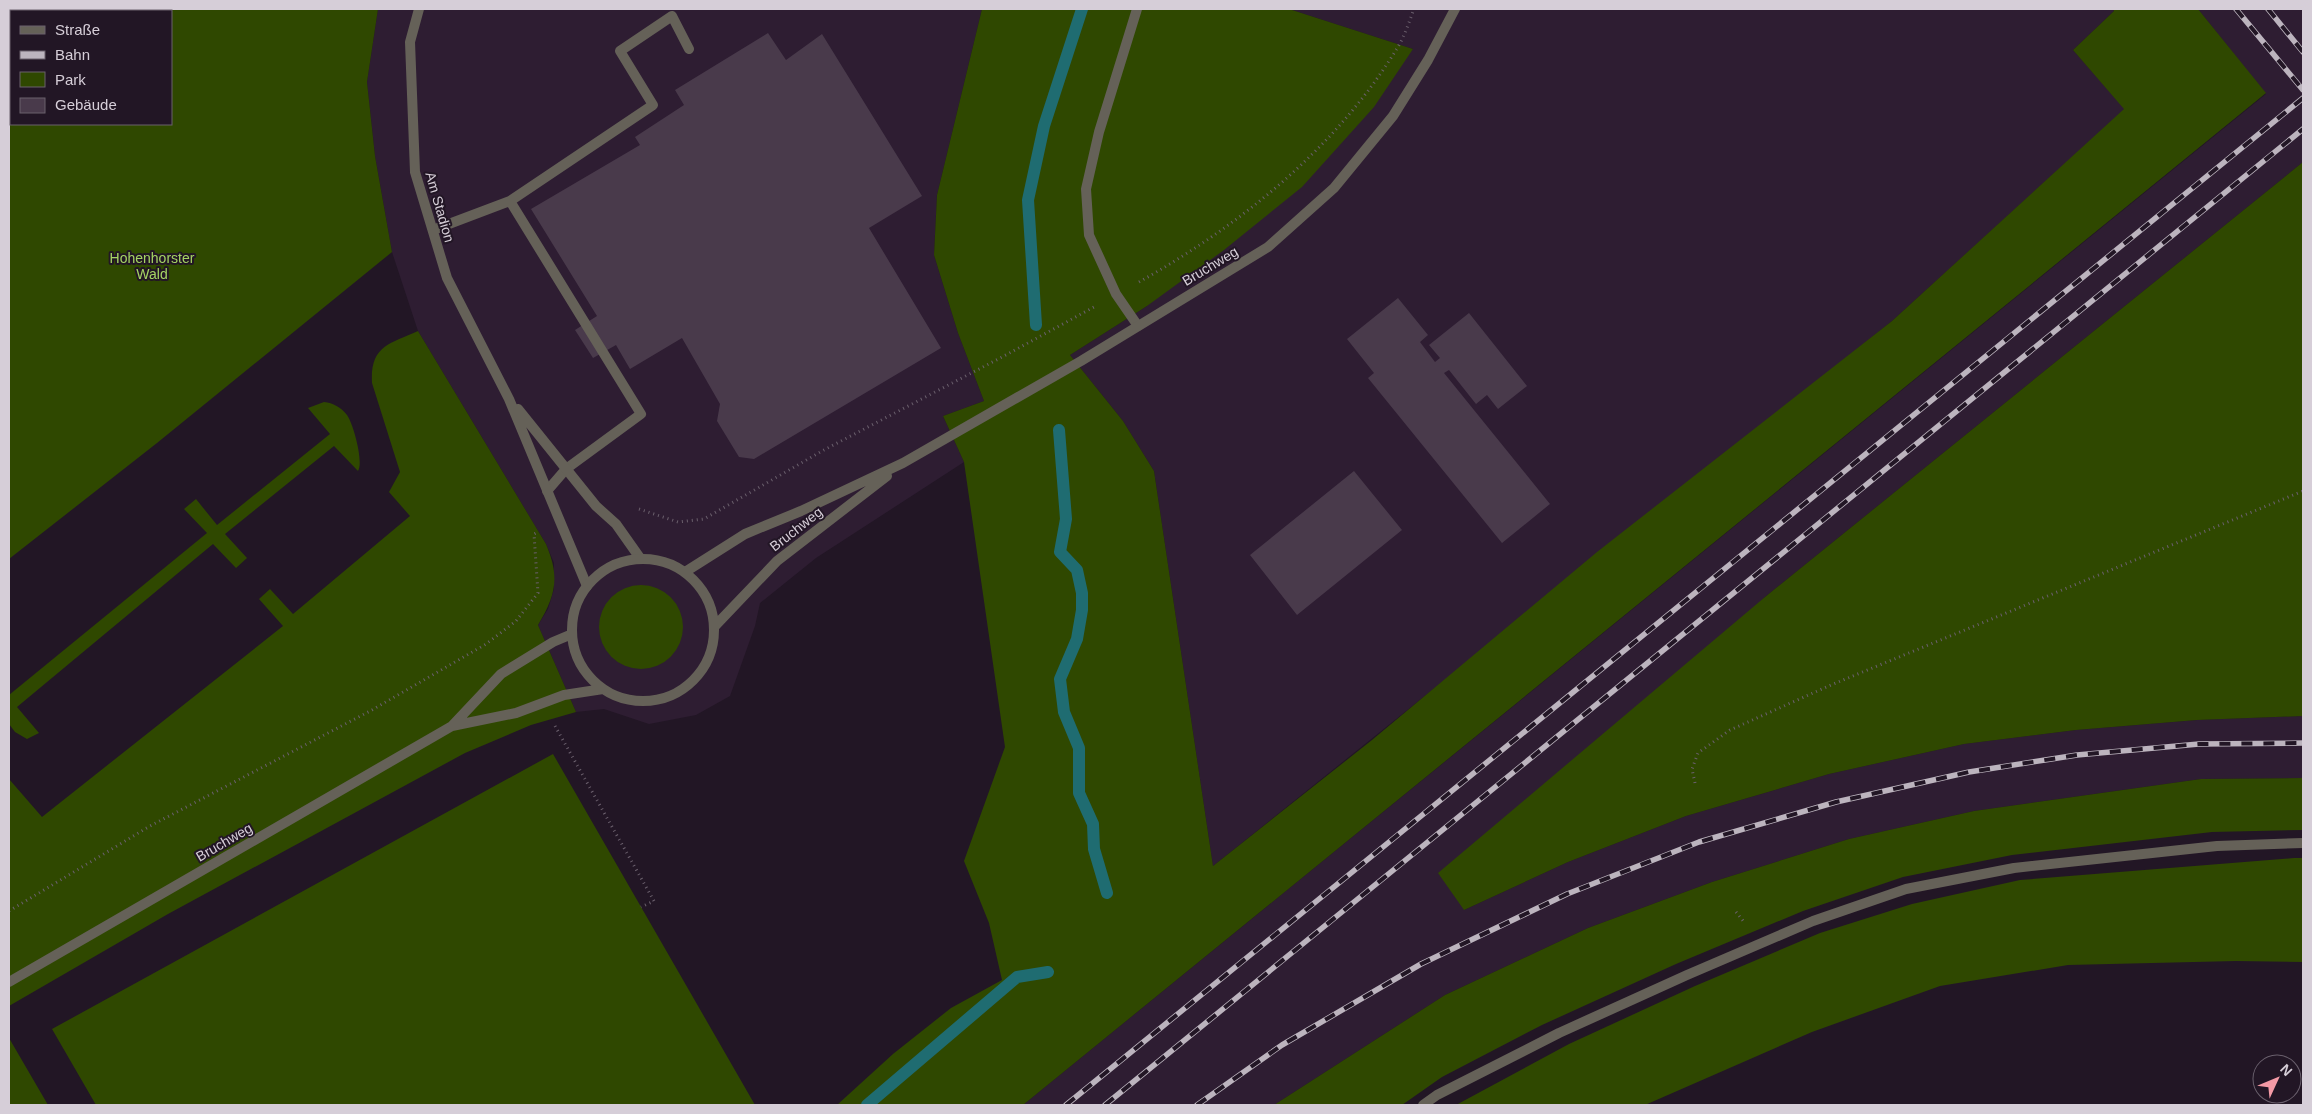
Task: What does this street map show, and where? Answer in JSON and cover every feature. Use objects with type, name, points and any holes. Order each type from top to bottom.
[{"type":"street","name":"Am Stadion","points":[[419,9],[410,42],[415,172],[447,278],[509,398],[587,586]]},
{"type":"street","points":[[1137,9],[1099,132],[1086,189],[1089,234],[1116,294],[1138,326]]},
{"type":"street","name":"Bruchweg","points":[[684,572],[745,534],[801,511],[903,463],[1138,326],[1268,247],[1334,188],[1393,116],[1428,60],[1455,9]]},
{"type":"street","points":[[433,230],[510,201],[653,105],[620,51],[672,16],[689,48]]},
{"type":"street","points":[[510,201],[641,414],[566,469],[547,491]]},
{"type":"street","name":"Am Stadion","points":[[509,398],[596,506],[616,524],[640,558]]},
{"type":"street","name":"Bruchweg","points":[[715,626],[777,561],[903,463]]},
{"type":"street","points":[[640,558],[663,562],[684,572],[703,593],[710,605],[715,626],[713,648],[704,669],[688,686],[668,698],[646,702],[623,699],[603,689],[587,674],[576,655],[572,634],[575,609],[587,586],[602,572],[620,562],[640,558]]},
{"type":"street","name":"Bruchweg","points":[[9,982],[452,726],[501,674],[553,642],[572,634]]},
{"type":"street","name":"Bruchweg","points":[[452,726],[516,713],[564,696],[603,689]]},
{"type":"street","points":[[1423,1105],[1437,1095],[1558,1033],[1687,975],[1813,921],[1906,889],[2024,867],[2217,846],[2303,844]]},
{"type":"path","points":[[636,507],[678,522],[704,519],[822,450],[1004,356],[1116,294],[1216,233],[1288,178],[1347,120],[1397,49],[1414,9]]},
{"type":"path","points":[[1695,783],[1692,769],[1698,753],[1730,730],[1831,685],[2303,491]]},
{"type":"path","points":[[9,911],[150,826],[372,710],[486,644],[516,621],[538,593],[534,534],[562,523]]},
{"type":"path","points":[[552,720],[654,901],[641,908]]},
{"type":"shaded area","points":[[378,9],[982,9],[937,195],[934,255],[958,333],[984,401],[943,416],[964,462],[816,558],[760,603],[755,626],[730,696],[696,715],[649,724],[604,709],[576,712],[538,625],[548,609],[554,589],[554,563],[546,544],[418,331],[392,252],[375,156],[367,82]]},
{"type":"shaded area","points":[[1289,9],[2113,9],[2114,11],[2073,50],[2125,109],[1892,321],[1213,866],[1154,471],[1123,421],[1070,355],[1147,306],[1413,49]]},
{"type":"shaded area","points":[[2198,9],[2301,9],[2303,12],[2303,162],[1765,597],[1464,910],[1568,862],[1686,816],[1829,774],[1964,744],[2076,730],[2197,720],[2303,716],[2303,778],[2201,779],[1974,811],[1849,839],[1712,882],[1588,928],[1445,995],[1274,1105],[1023,1105],[2266,94]]},
{"type":"green space","name":"Hohenhorster Wald","points":[[9,9],[378,9],[367,82],[375,156],[392,252],[157,443],[9,559]]},
{"type":"green space","points":[[982,9],[1289,9],[1413,49],[1374,107],[1302,187],[1224,250],[1147,306],[1070,355],[1123,421],[1154,471],[1213,866],[1372,740],[1597,552],[1892,321],[2124,109],[2073,50],[2114,11],[2113,9],[2198,9],[2266,93],[1023,1105],[837,1105],[893,1054],[951,1008],[1002,980],[989,923],[964,861],[1005,747],[964,462],[943,416],[984,401],[958,333],[934,255],[937,195]]},
{"type":"green space","points":[[2303,162],[2303,716],[2197,720],[2076,730],[1964,744],[1829,774],[1686,816],[1568,862],[1464,910],[1438,873],[1765,597]]},
{"type":"green space","points":[[418,331],[546,544],[553,566],[554,586],[549,604],[538,625],[576,712],[531,725],[465,753],[168,914],[9,1006],[9,779],[42,817],[283,626],[259,599],[270,589],[293,614],[410,516],[389,492],[400,472],[372,383],[372,371],[374,361],[383,348],[398,339]]},
{"type":"green space","points":[[324,402],[334,404],[345,412],[349,419],[359,451],[358,471],[334,446],[225,534],[247,558],[236,568],[213,544],[17,707],[39,733],[27,739],[15,732],[9,724],[9,695],[207,533],[184,509],[196,499],[217,525],[330,434],[308,408]]},
{"type":"green space","points":[[641,585],[657,588],[676,604],[680,611],[683,627],[680,643],[664,662],[657,666],[641,669],[625,666],[606,650],[602,643],[599,627],[602,611],[618,592],[625,588]]},
{"type":"green space","points":[[553,754],[755,1105],[96,1105],[52,1029]]},
{"type":"green space","points":[[2303,778],[2303,830],[2212,832],[2012,855],[1903,877],[1803,911],[1676,964],[1542,1025],[1442,1077],[1402,1105],[1274,1105],[1445,995],[1588,928],[1712,882],[1849,839],[1974,811],[2201,779]]},
{"type":"green space","points":[[2303,858],[2303,962],[2236,961],[2068,965],[1940,986],[1812,1032],[1645,1105],[1456,1105],[1569,1044],[1695,986],[1820,933],[1912,904],[2020,880]]},
{"type":"green space","points":[[9,1038],[48,1105],[9,1105]]},
{"type":"building","points":[[768,33],[786,60],[822,34],[922,196],[869,228],[941,348],[754,459],[739,457],[717,421],[720,404],[682,338],[630,369],[616,345],[593,358],[575,330],[597,316],[531,209],[640,145],[635,137],[684,105],[675,90]]},
{"type":"building","points":[[1398,298],[1428,335],[1420,342],[1435,362],[1440,358],[1429,345],[1469,313],[1527,386],[1498,409],[1487,395],[1476,404],[1449,370],[1444,373],[1550,504],[1502,543],[1368,378],[1374,373],[1347,339]]},
{"type":"building","points":[[1354,471],[1402,530],[1297,615],[1250,555]]},
{"type":"waterway","points":[[1036,325],[1028,200],[1044,126],[1082,9]]},
{"type":"waterway","points":[[1059,430],[1066,519],[1060,552],[1077,570],[1082,593],[1082,610],[1077,639],[1060,679],[1064,712],[1079,748],[1079,793],[1093,824],[1094,849],[1107,893]]},
{"type":"waterway","points":[[867,1105],[1017,977],[1048,972]]},
{"type":"railway","points":[[2236,9],[2303,90]]},
{"type":"railway","points":[[2268,9],[2303,52]]},
{"type":"railway","points":[[1066,1105],[2303,98]]},
{"type":"railway","points":[[1105,1105],[2303,129]]},
{"type":"railway","points":[[1197,1105],[1282,1045],[1421,964],[1567,894],[1699,842],[1836,802],[1969,772],[2077,755],[2199,744],[2303,743]]}]
